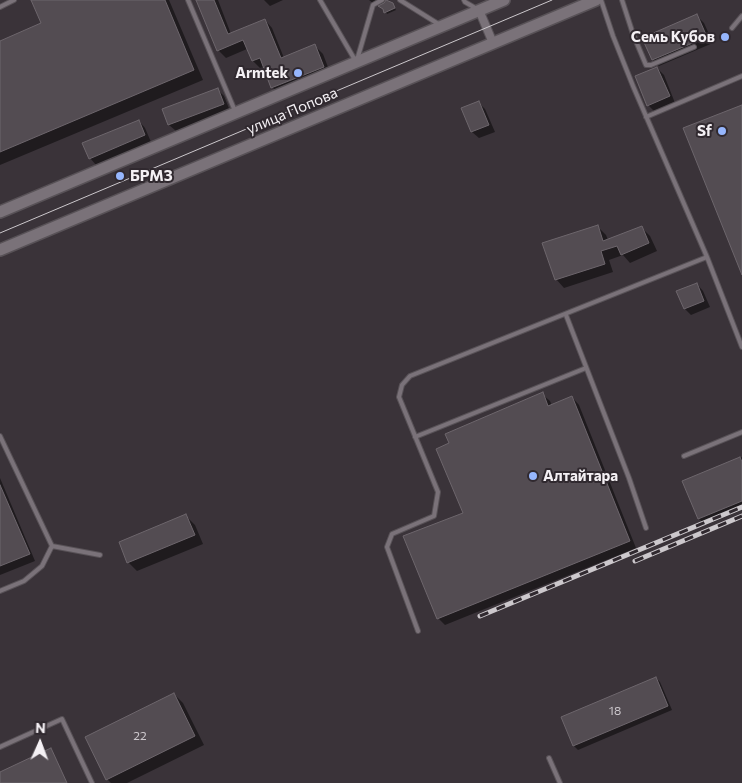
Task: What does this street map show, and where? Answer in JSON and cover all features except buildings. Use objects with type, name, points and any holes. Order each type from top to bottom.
[{"type":"main road","name":"улица Попова","points":[[0,212],[504,0]]},
{"type":"main road","name":"улица Попова","points":[[0,250],[596,0]]},
{"type":"street","points":[[479,10],[493,43]]},
{"type":"lane","points":[[0,7],[14,0]]},
{"type":"lane","points":[[188,0],[236,113]]},
{"type":"lane","points":[[320,0],[356,62]]},
{"type":"lane","points":[[356,62],[372,5],[382,0]]},
{"type":"lane","points":[[400,0],[442,26]]},
{"type":"lane","points":[[464,0],[479,10]]},
{"type":"lane","points":[[601,0],[613,36],[707,257],[742,347]]},
{"type":"lane","points":[[622,0],[646,65],[694,47]]},
{"type":"lane","points":[[732,28],[742,16]]},
{"type":"lane","points":[[646,117],[742,76]]},
{"type":"lane","points":[[418,630],[387,547],[392,534],[434,516],[438,492],[399,397],[402,385],[410,376],[707,257]]},
{"type":"lane","points":[[566,314],[646,528]]},
{"type":"lane","points":[[415,437],[586,368]]},
{"type":"lane","points":[[684,456],[742,432]]},
{"type":"lane","points":[[0,436],[52,546]]},
{"type":"lane","points":[[52,546],[100,555]]},
{"type":"lane","points":[[0,591],[24,581],[42,566],[52,546]]},
{"type":"lane","points":[[0,747],[62,719],[92,783]]},
{"type":"lane","points":[[550,758],[560,783]]},
{"type":"tram line","points":[[0,233],[552,0]]},
{"type":"railway","points":[[480,616],[742,507]]},
{"type":"railway","points":[[635,561],[742,516]]},
{"type":"place","name":"Семь Кубов","points":[[725,37]]},
{"type":"place","name":"Armtek","points":[[298,73]]},
{"type":"place","name":"Sf","points":[[722,131]]},
{"type":"place","name":"БРМЗ","points":[[120,176]]},
{"type":"place","name":"Алтайтара","points":[[533,476]]}]
